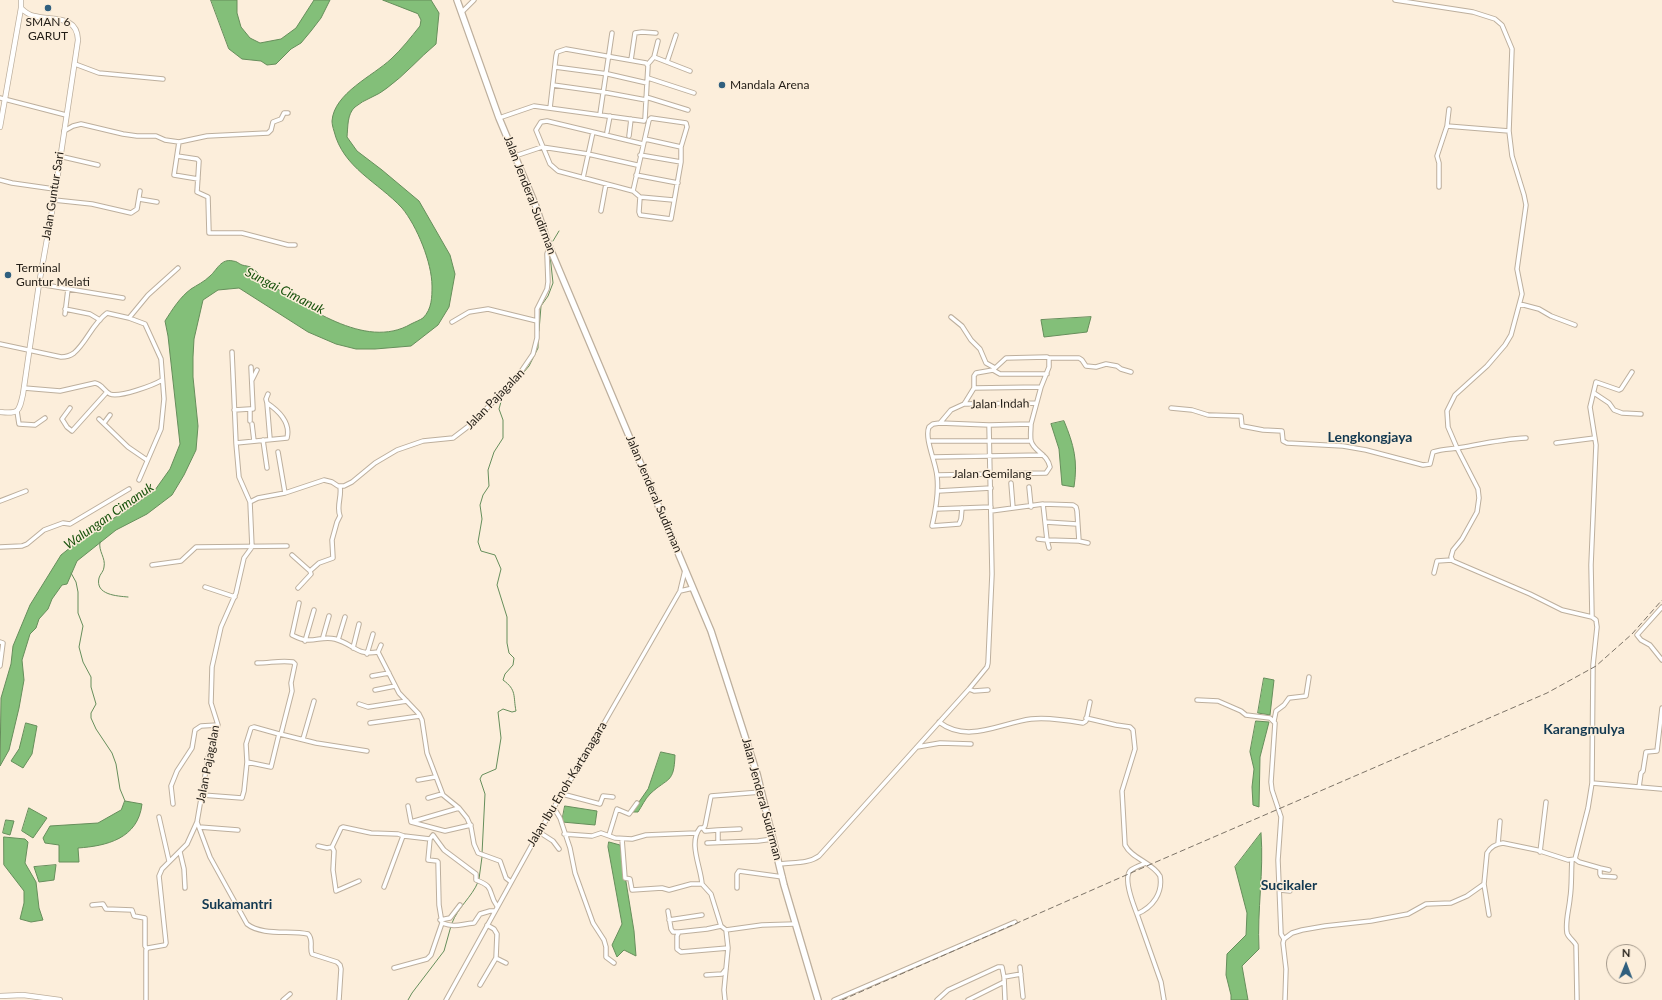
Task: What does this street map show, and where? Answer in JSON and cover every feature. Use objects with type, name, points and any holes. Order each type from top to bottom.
[{"type":"main road","name":"Jalan Jenderal Sudirman","points":[[457,0],[499,118],[535,204],[549,246],[707,619],[723,664],[761,792],[795,924],[818,1000]]},
{"type":"street","points":[[462,12],[474,0]]},
{"type":"street","points":[[1395,0],[1473,12],[1495,19],[1502,24],[1512,49],[1510,131],[1512,156],[1526,206],[1517,269],[1522,291],[1513,329],[1505,345],[1487,366],[1455,395],[1447,411],[1448,427],[1478,489],[1480,498],[1477,512],[1462,539],[1453,550],[1451,557],[1452,560]]},
{"type":"street","points":[[1426,5],[1427,0]]},
{"type":"street","points":[[0,126],[2,99],[21,8],[20,1]]},
{"type":"street","name":"Jalan Guntur Sari","points":[[17,411],[20,407],[24,388],[39,284],[54,200],[54,189],[59,156],[75,64],[78,35],[76,29],[64,20],[33,16],[21,8]]},
{"type":"street","points":[[600,114],[612,33]]},
{"type":"street","points":[[630,60],[635,33],[656,33]]},
{"type":"street","points":[[668,62],[676,35]]},
{"type":"street","points":[[499,118],[530,107],[550,108],[645,120],[648,64],[654,57],[658,42]]},
{"type":"street","points":[[550,108],[556,54],[560,50],[566,49],[648,64]]},
{"type":"street","points":[[654,57],[690,71]]},
{"type":"street","points":[[75,64],[99,73],[163,79]]},
{"type":"street","points":[[555,67],[648,80],[694,93]]},
{"type":"street","points":[[553,84],[646,99],[688,110]]},
{"type":"street","points":[[2,99],[66,115]]},
{"type":"street","points":[[1439,187],[1439,163],[1437,156],[1447,126],[1449,109]]},
{"type":"street","points":[[63,131],[81,124],[123,134],[156,136],[165,140],[180,142],[207,136],[268,133],[271,131],[273,122],[281,119],[284,113],[288,113]]},
{"type":"street","points":[[607,132],[610,116]]},
{"type":"street","points":[[629,136],[631,119]]},
{"type":"street","points":[[633,190],[637,165],[646,139],[650,119],[685,123],[687,128],[681,147],[681,162],[671,218],[668,219],[640,215],[640,197]]},
{"type":"street","points":[[643,144],[543,122],[536,130],[550,164],[558,171],[633,190],[640,197],[673,200]]},
{"type":"street","points":[[1447,126],[1510,131]]},
{"type":"street","points":[[583,178],[593,132]]},
{"type":"street","points":[[646,139],[681,147]]},
{"type":"street","points":[[180,142],[174,171],[175,176],[198,179]]},
{"type":"street","points":[[515,156],[542,147],[588,154],[637,165]]},
{"type":"street","points":[[640,155],[681,162]]},
{"type":"street","points":[[59,156],[98,165]]},
{"type":"street","points":[[177,156],[198,159],[197,192],[208,197],[209,233],[242,233],[288,245],[295,245]]},
{"type":"street","points":[[636,176],[678,182]]},
{"type":"street","points":[[0,180],[54,189]]},
{"type":"street","points":[[601,211],[606,184]]},
{"type":"street","points":[[54,200],[92,204],[131,213],[137,209],[140,191]]},
{"type":"street","points":[[139,199],[157,202]]},
{"type":"street","name":"Jalan Pajagalan","points":[[340,487],[352,482],[375,463],[397,450],[423,440],[452,438],[474,422],[527,365],[536,343],[537,309],[547,289],[547,254],[549,246]]},
{"type":"street","points":[[129,318],[148,295],[178,268]]},
{"type":"street","points":[[39,284],[123,298]]},
{"type":"street","points":[[65,314],[68,289]]},
{"type":"street","points":[[1520,304],[1539,308],[1556,319],[1575,325]]},
{"type":"street","points":[[65,309],[90,314],[100,320]]},
{"type":"street","points":[[452,322],[469,312],[488,309],[536,321]]},
{"type":"street","points":[[0,344],[61,357],[73,354],[91,329],[110,313],[129,318],[147,327],[161,359],[164,399],[161,429],[138,480]]},
{"type":"street","points":[[951,317],[962,326],[971,340],[980,349],[986,363],[1000,374],[1046,374]]},
{"type":"street","points":[[232,352],[234,410],[239,477],[250,502],[252,546]]},
{"type":"street","points":[[940,423],[951,410],[964,404],[974,388],[974,375],[978,372],[994,369],[1006,358],[1079,358],[1086,366],[1106,364],[1117,366],[1121,370],[1131,372]]},
{"type":"street","points":[[1044,455],[1033,446],[1031,441],[1031,424],[1041,387],[1049,367],[1049,358]]},
{"type":"street","points":[[250,367],[252,409],[250,409],[254,441]]},
{"type":"street","points":[[251,381],[257,370]]},
{"type":"street","points":[[1592,617],[1591,565],[1594,518],[1595,438],[1590,407],[1597,382],[1620,390],[1632,372]]},
{"type":"street","points":[[24,388],[60,391],[95,382],[107,392],[114,394],[127,393],[162,380]]},
{"type":"street","points":[[974,388],[1041,387]]},
{"type":"street","points":[[70,408],[62,418],[65,424],[72,430],[107,392]]},
{"type":"street","points":[[1594,393],[1609,403],[1614,410],[1622,413],[1641,414]]},
{"type":"street","points":[[268,394],[266,399],[270,440]]},
{"type":"street","points":[[236,443],[287,438],[286,419],[267,403]]},
{"type":"street","name":"Jalan Indah","points":[[964,404],[1036,403]]},
{"type":"street","points":[[1171,408],[1192,410],[1208,415],[1241,416],[1242,426],[1264,430],[1282,431],[1283,441],[1287,443],[1343,446],[1366,450],[1423,465],[1430,464],[1433,452],[1488,441],[1526,438]]},
{"type":"street","points":[[234,410],[250,409]]},
{"type":"street","points":[[0,412],[11,413],[17,411],[19,424],[35,424],[45,418]]},
{"type":"street","points":[[104,424],[110,415]]},
{"type":"street","points":[[99,419],[128,447],[146,460]]},
{"type":"street","points":[[962,508],[959,524],[932,526],[938,491],[937,475],[928,435],[929,427],[933,424],[940,423],[989,425],[1031,424]]},
{"type":"street","points":[[780,864],[805,862],[814,860],[819,856],[969,689],[984,671],[988,663],[992,580],[989,425]]},
{"type":"street","points":[[1556,443],[1595,438]]},
{"type":"street","points":[[263,440],[267,468]]},
{"type":"street","points":[[930,441],[1031,441]]},
{"type":"street","points":[[278,452],[285,493]]},
{"type":"street","points":[[933,457],[1044,455]]},
{"type":"street","name":"Jalan Gemilang","points":[[937,475],[1046,473],[1050,467],[1048,459],[1044,455]]},
{"type":"street","points":[[250,502],[258,498],[285,493],[324,480],[332,482],[340,487],[341,500],[338,511],[340,516],[332,540],[333,558],[319,563],[310,571],[311,574],[298,588]]},
{"type":"street","points":[[1011,483],[1013,508]]},
{"type":"street","points":[[1029,487],[1031,507]]},
{"type":"street","points":[[938,491],[991,488]]},
{"type":"street","points":[[0,547],[25,545],[44,530],[63,523],[70,524],[130,489]]},
{"type":"street","points":[[0,501],[26,491]]},
{"type":"street","points":[[936,509],[1013,508],[1031,507],[1043,504],[1073,505],[1076,507],[1077,511],[1078,542]]},
{"type":"street","points":[[1043,504],[1044,522],[1049,548]]},
{"type":"street","points":[[1044,522],[1077,524]]},
{"type":"street","points":[[1038,539],[1088,542]]},
{"type":"street","name":"Jalan Pajagalan","points":[[147,949],[166,944],[160,876],[162,869],[187,844],[197,822],[208,758],[218,725],[211,703],[212,667],[221,628],[235,597],[244,558],[252,546]]},
{"type":"street","points":[[152,566],[182,560],[196,547],[287,546]]},
{"type":"street","points":[[292,555],[310,571]]},
{"type":"street","points":[[1434,574],[1437,561],[1452,560],[1530,594],[1562,610],[1592,617],[1596,620],[1597,627],[1593,664],[1592,783],[1588,808],[1573,860],[1570,899],[1567,912],[1567,932],[1568,935],[1574,940],[1576,945],[1577,1000]]},
{"type":"street","name":"Jalan Ibu Enoh Kartanagara","points":[[446,1000],[539,832],[680,590],[685,568]]},
{"type":"street","points":[[205,587],[235,597]]},
{"type":"street","points":[[680,590],[693,588]]},
{"type":"street","points":[[299,603],[291,633],[305,641],[323,637],[338,640],[367,654],[378,652]]},
{"type":"street","points":[[1662,607],[1637,635],[1640,640],[1650,645],[1653,651],[1662,660]]},
{"type":"street","points":[[305,641],[314,610]]},
{"type":"street","points":[[323,637],[329,616]]},
{"type":"street","points":[[338,640],[344,617]]},
{"type":"street","points":[[353,648],[359,624]]},
{"type":"street","points":[[367,654],[373,634]]},
{"type":"street","points":[[0,642],[3,643],[0,666]]},
{"type":"street","points":[[381,644],[378,652],[395,686],[399,693],[422,720],[427,753],[442,794],[459,808],[467,818],[471,825],[475,850],[480,854],[500,861],[506,878],[511,882]]},
{"type":"street","points":[[247,762],[271,767],[292,691],[291,683],[295,664],[293,662],[282,661],[276,663],[257,664]]},
{"type":"street","points":[[372,676],[388,673]]},
{"type":"street","points":[[1285,1000],[1286,969],[1284,939],[1281,934],[1278,860],[1281,817],[1272,790],[1271,782],[1274,721],[1276,711],[1284,706],[1289,698],[1304,698],[1306,696],[1309,677]]},
{"type":"street","points":[[375,690],[395,686]]},
{"type":"street","points":[[969,689],[975,691],[988,690]]},
{"type":"street","points":[[1197,700],[1218,700],[1246,715],[1270,718],[1274,721]]},
{"type":"street","points":[[303,739],[314,701]]},
{"type":"street","points":[[359,704],[368,707],[407,701]]},
{"type":"street","points":[[939,722],[947,728],[977,732],[1015,721],[1033,719],[1062,720],[1083,723],[1086,722],[1090,702]]},
{"type":"street","points":[[1639,787],[1641,774],[1643,771],[1644,754],[1646,752],[1660,751],[1662,708]]},
{"type":"street","points":[[370,723],[420,716]]},
{"type":"street","points":[[1086,718],[1130,727],[1133,730],[1135,752],[1122,791],[1125,845],[1130,852],[1159,873],[1161,887],[1154,902],[1137,914]]},
{"type":"street","points":[[173,804],[171,786],[177,771],[192,748],[195,730],[201,726],[218,725]]},
{"type":"street","points":[[202,795],[242,798],[247,762],[246,744],[251,728],[254,727],[303,739],[367,751]]},
{"type":"street","points":[[917,747],[940,743],[971,744]]},
{"type":"street","points":[[418,780],[435,777]]},
{"type":"street","points":[[1592,783],[1662,789]]},
{"type":"street","points":[[703,828],[711,796],[761,792]]},
{"type":"street","points":[[428,798],[442,794]]},
{"type":"street","points":[[562,794],[600,804],[603,796],[613,797]]},
{"type":"street","points":[[1540,852],[1546,802]]},
{"type":"street","points":[[609,835],[617,810],[629,814],[637,803]]},
{"type":"street","points":[[408,806],[411,822]]},
{"type":"street","points":[[411,822],[459,808]]},
{"type":"street","points":[[554,808],[560,818],[564,834],[573,856],[575,873],[593,923],[604,940],[606,957],[614,963]]},
{"type":"street","points":[[159,817],[169,861]]},
{"type":"street","points":[[1498,844],[1500,821]]},
{"type":"street","points":[[197,822],[210,857],[246,924],[255,928],[271,931],[308,934],[311,938],[310,951],[312,954],[336,962],[340,965],[339,1000]]},
{"type":"street","points":[[411,822],[445,831],[471,825]]},
{"type":"street","points":[[199,827],[238,830]]},
{"type":"street","points":[[359,881],[336,891],[333,870],[334,851],[332,847],[342,827],[371,833],[397,834],[430,839]]},
{"type":"street","points":[[703,828],[700,828],[696,833],[695,858],[701,875],[702,884],[711,894],[721,926],[726,930],[728,948],[724,990],[725,1000]]},
{"type":"street","points":[[703,828],[705,831],[740,829]]},
{"type":"street","points":[[718,830],[718,842]]},
{"type":"street","points":[[539,832],[553,842],[559,850]]},
{"type":"street","points":[[564,834],[591,836],[597,833],[622,839],[640,838],[646,835],[696,833]]},
{"type":"street","points":[[394,968],[427,959],[431,955],[441,921],[438,862],[428,860],[430,839],[432,835],[444,850],[476,874],[478,881],[490,888],[494,902],[497,906]]},
{"type":"street","points":[[384,887],[403,836]]},
{"type":"street","points":[[622,839],[625,878],[630,879],[632,890],[662,888],[669,890],[691,884],[702,884]]},
{"type":"street","points":[[707,842],[758,841],[773,839]]},
{"type":"street","points":[[1489,915],[1484,884],[1487,853],[1494,845],[1503,843],[1609,870]]},
{"type":"street","points":[[318,846],[327,848],[332,847]]},
{"type":"street","points":[[180,852],[184,869],[185,888]]},
{"type":"street","points":[[1146,863],[1130,871],[1128,874],[1129,891],[1161,981],[1164,1000]]},
{"type":"street","points":[[1600,868],[1601,876],[1615,877]]},
{"type":"street","points":[[737,888],[737,874],[739,871],[783,877]]},
{"type":"street","points":[[1284,939],[1292,933],[1302,930],[1371,921],[1408,914],[1426,904],[1451,903],[1467,896],[1484,884]]},
{"type":"street","points":[[1280,890],[1290,891]]},
{"type":"street","points":[[92,905],[103,904],[106,909],[132,910],[134,916],[145,918],[145,946],[147,949],[146,1000]]},
{"type":"street","points":[[441,921],[450,918],[460,905]]},
{"type":"street","points":[[441,921],[452,927],[474,923],[480,914],[495,911]]},
{"type":"street","points":[[668,912],[672,931],[679,932],[721,926]]},
{"type":"street","points":[[669,920],[702,915]]},
{"type":"street","points":[[834,1000],[1015,922]]},
{"type":"street","points":[[726,930],[762,925],[795,924]]},
{"type":"street","points":[[480,985],[496,958],[496,934],[494,929],[487,926]]},
{"type":"street","points":[[679,932],[677,936],[678,951],[728,948]]},
{"type":"street","points":[[496,958],[506,963]]},
{"type":"street","points":[[937,1000],[948,990],[996,967],[1002,967],[1005,1000]]},
{"type":"street","points":[[1020,967],[1023,997]]},
{"type":"street","points":[[706,975],[722,974],[726,969]]},
{"type":"street","points":[[1004,977],[1021,974]]},
{"type":"street","points":[[968,1000],[1004,982]]},
{"type":"street","points":[[283,1000],[290,994]]},
{"type":"street","points":[[0,996],[38,996],[60,1000]]},
{"type":"shaded area","points":[[211,0],[237,0],[237,13],[241,27],[250,38],[260,43],[281,39],[296,28],[314,0],[330,0],[321,18],[301,43],[291,49],[276,64],[267,65],[261,61],[242,59],[229,49]]},
{"type":"shaded area","points":[[383,0],[431,0],[439,13],[436,44],[394,83],[352,110],[349,117],[347,137],[357,151],[419,201],[450,255],[455,274],[449,307],[438,325],[411,346],[356,349],[336,344],[308,332],[239,288],[218,290],[203,300],[194,339],[193,357],[193,377],[198,426],[196,450],[172,495],[147,514],[116,530],[77,561],[67,584],[62,585],[52,599],[48,609],[39,619],[36,628],[30,634],[22,660],[24,680],[19,708],[9,750],[0,766],[1,698],[11,664],[13,646],[30,605],[61,555],[81,539],[155,490],[170,469],[180,444],[165,321],[183,296],[213,274],[225,261],[236,261],[242,265],[251,267],[264,281],[317,313],[355,329],[374,332],[393,331],[422,319],[430,307],[432,299],[432,286],[429,267],[423,245],[413,225],[402,208],[362,174],[345,155],[339,144],[332,123],[334,111],[347,94],[391,59],[420,26],[421,20],[418,14]]},
{"type":"shaded area","points":[[1091,317],[1087,332],[1044,337],[1041,320]]},
{"type":"shaded area","points":[[1064,421],[1074,453],[1076,469],[1074,487],[1062,485],[1059,449],[1051,424]]},
{"type":"shaded area","points":[[1264,678],[1274,680],[1270,715],[1258,713]]},
{"type":"shaded area","points":[[1256,721],[1269,722],[1260,757],[1259,807],[1253,805],[1252,787],[1254,769],[1250,752]]},
{"type":"shaded area","points":[[26,723],[37,726],[32,754],[23,768],[11,761],[19,749]]},
{"type":"shaded area","points":[[661,752],[675,755],[671,776],[650,794],[638,812],[632,812],[648,789]]},
{"type":"shaded area","points":[[125,801],[142,804],[139,816],[134,825],[127,833],[110,842],[78,848],[79,862],[59,862],[59,845],[45,843],[43,838],[50,826],[98,823],[121,810]]},
{"type":"shaded area","points":[[565,806],[597,811],[595,825],[562,822]]},
{"type":"shaded area","points":[[29,808],[47,818],[33,838],[22,831]]},
{"type":"shaded area","points":[[6,820],[14,821],[10,835],[3,833]]},
{"type":"shaded area","points":[[1261,833],[1262,862],[1259,949],[1242,966],[1248,1000],[1231,1000],[1226,975],[1227,954],[1246,935],[1247,913],[1235,867]]},
{"type":"shaded area","points":[[4,837],[25,839],[28,842],[25,863],[36,882],[39,908],[43,920],[31,922],[20,919],[24,903],[24,891],[4,865]]},
{"type":"shaded area","points":[[609,842],[620,845],[634,931],[636,956],[624,950],[617,957],[612,945],[622,924],[608,847]]},
{"type":"shaded area","points":[[56,865],[54,880],[39,882],[34,867]]},
{"type":"waterway","points":[[553,241],[559,231]]},
{"type":"waterway","points":[[539,331],[541,306],[548,296],[553,283],[550,255]]},
{"type":"waterway","points":[[482,854],[485,794],[480,779],[482,775],[496,769],[501,738],[498,712],[503,709],[512,712],[516,711],[511,687],[503,680],[505,674],[513,665],[514,658],[509,653],[507,643],[507,617],[497,585],[501,569],[495,555],[481,551],[478,542],[482,519],[480,505],[483,495],[489,486],[488,470],[494,452],[503,438],[503,420],[499,409],[502,398],[529,366],[538,348],[538,340]]},
{"type":"waterway","points":[[100,542],[104,564],[99,578],[100,588],[108,594],[128,597]]},
{"type":"waterway","points":[[71,573],[76,582],[78,592],[78,613],[83,626],[79,647],[83,662],[91,677],[91,687],[96,704],[91,713],[91,718],[96,729],[112,753],[116,764],[120,789],[125,801]]},
{"type":"waterway","points":[[479,879],[482,857]]},
{"type":"waterway","points":[[452,923],[478,882]]},
{"type":"waterway","points":[[408,1000],[444,951],[451,926]]},
{"type":"railway","points":[[842,1000],[1149,865],[1547,693],[1596,666],[1632,634],[1662,600]]},
{"type":"place","name":"SMAN 6 GARUT","points":[[48,8]]},
{"type":"place","name":"Mandala Arena","points":[[722,85]]},
{"type":"place","name":"Terminal Guntur Melati","points":[[8,275]]},
{"type":"district","name":"Lengkongjaya","points":[[1370,437]]},
{"type":"district","name":"Karangmulya","points":[[1584,729]]},
{"type":"district","name":"Sucikaler","points":[[1289,885]]},
{"type":"district","name":"Sukamantri","points":[[237,904]]},
{"type":"water label","name":"Sungai Cimanuk","points":[[285,291]]},
{"type":"water label","name":"Walungan Cimanuk","points":[[109,516]]}]
